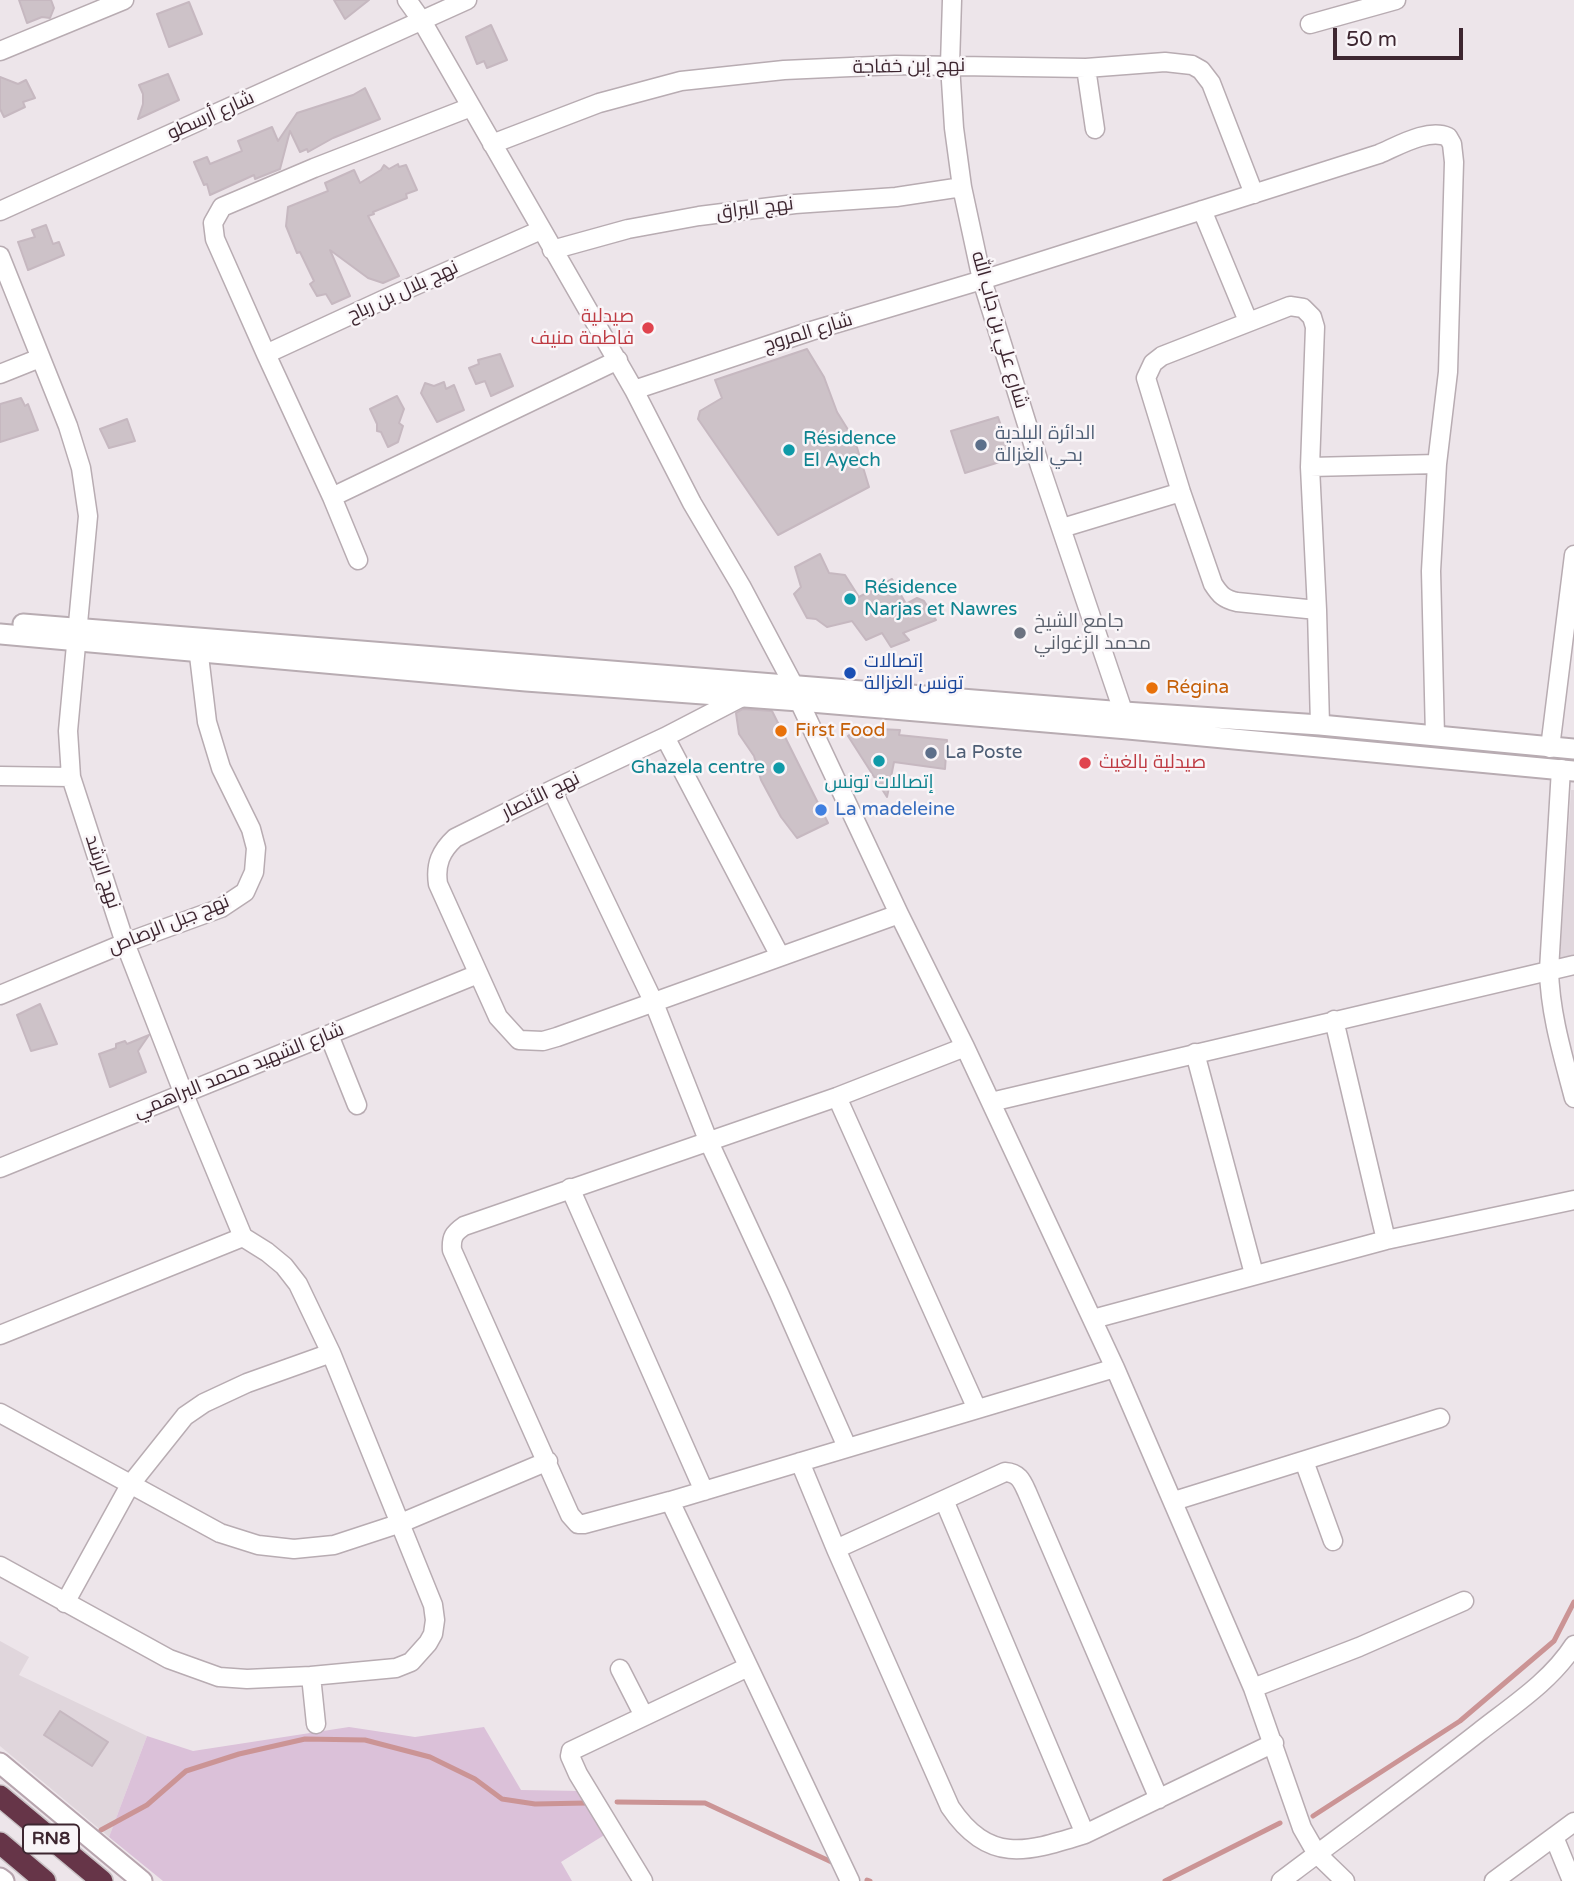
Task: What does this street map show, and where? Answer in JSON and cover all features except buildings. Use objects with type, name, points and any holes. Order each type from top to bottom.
[{"type":"highway","name":"RN8","points":[[0,1796],[102,1881]]},
{"type":"highway","name":"RN8","points":[[0,1843],[45,1881]]},
{"type":"street","points":[[0,51],[124,0]]},
{"type":"street","points":[[407,0],[422,21],[618,360],[692,503],[741,586],[796,692],[1115,1368],[1253,1688],[1302,1828],[1317,1853],[1345,1881]]},
{"type":"street","name":"شارع أرسطو","points":[[0,211],[467,0]]},
{"type":"street","name":"شارع علي بن جاب الله","points":[[952,0],[950,65],[954,128],[962,187],[982,280],[1040,466],[1126,720]]},
{"type":"street","points":[[1310,24],[1396,0]]},
{"type":"street","name":"نهج إبن خفاجة","points":[[492,144],[599,103],[681,80],[784,70],[950,65],[1086,68],[1185,63],[1201,70],[1211,83],[1254,194]]},
{"type":"street","points":[[1086,68],[1095,130]]},
{"type":"street","points":[[358,560],[215,239],[212,223],[222,207],[471,107]]},
{"type":"street","name":"شارع المروج","points":[[634,390],[811,331],[982,280],[1435,134],[1448,137],[1454,152],[1448,359],[1437,464]]},
{"type":"street","name":"نهج البراق","points":[[552,250],[628,229],[699,216],[795,204],[896,197],[962,187]]},
{"type":"street","points":[[1202,210],[1248,321]]},
{"type":"street","name":"نهج بلال بن رباح","points":[[266,355],[396,293],[541,230]]},
{"type":"street","name":"نهج الرشد","points":[[0,256],[75,447],[88,516],[68,731],[71,777],[125,943],[243,1237]]},
{"type":"street","points":[[1317,610],[1237,603],[1225,599],[1213,584],[1146,378],[1153,363],[1163,356],[1290,306],[1303,308],[1312,317],[1315,327],[1310,467],[1317,610],[1320,725]]},
{"type":"street","points":[[0,374],[40,359]]},
{"type":"street","points":[[332,497],[618,360]]},
{"type":"street","points":[[1310,467],[1437,464],[1431,571],[1435,736]]},
{"type":"street","points":[[1062,528],[1181,492]]},
{"type":"street","points":[[1550,748],[1574,555]]},
{"type":"street","points":[[0,622],[77,635]]},
{"type":"street","points":[[0,634],[77,635],[758,682],[796,692],[1126,720],[1567,770],[1549,970],[1552,1012],[1574,1098]]},
{"type":"street","points":[[198,645],[526,681],[744,697],[796,692]]},
{"type":"street","name":"نهج جبل الرصاص","points":[[0,995],[125,943],[221,908],[245,892],[254,872],[256,848],[251,829],[221,768],[207,722],[198,645]]},
{"type":"street","name":"نهج الأنصار","points":[[758,682],[744,697],[455,838],[445,847],[436,870],[438,884],[498,1017],[519,1041],[543,1041],[899,914]]},
{"type":"street","points":[[1126,720],[1320,725],[1574,749]]},
{"type":"street","points":[[665,737],[780,956]]},
{"type":"street","points":[[0,776],[71,777]]},
{"type":"street","points":[[552,790],[654,1003],[708,1140],[847,1447]]},
{"type":"street","points":[[991,1102],[1574,965]]},
{"type":"street","name":"شارع الشهيد محمد البراهمي","points":[[0,1168],[478,974]]},
{"type":"street","points":[[1334,1020],[1386,1240]]},
{"type":"street","points":[[329,1035],[357,1105]]},
{"type":"street","points":[[965,1046],[837,1097],[570,1188],[464,1226],[455,1232],[451,1241],[452,1250],[570,1515],[578,1524],[670,1501],[1115,1368]]},
{"type":"street","points":[[1195,1053],[1254,1274]]},
{"type":"street","points":[[837,1097],[977,1409]]},
{"type":"street","points":[[570,1188],[704,1491]]},
{"type":"street","points":[[1093,1319],[1386,1240],[1574,1200]]},
{"type":"street","points":[[0,1335],[243,1237],[267,1252],[284,1265],[298,1284],[331,1353],[433,1605],[433,1634],[411,1662],[396,1668],[311,1676],[247,1679],[219,1677],[169,1659],[0,1566]]},
{"type":"street","points":[[65,1603],[130,1485],[185,1416],[204,1403],[247,1383],[331,1353]]},
{"type":"street","points":[[0,1413],[220,1533],[258,1545],[295,1549],[334,1545],[401,1523],[548,1461]]},
{"type":"street","points":[[1174,1501],[1440,1418]]},
{"type":"street","points":[[1304,1461],[1333,1541]]},
{"type":"street","points":[[800,1462],[950,1807],[962,1824],[977,1838],[994,1846],[1020,1851],[1085,1834],[1274,1743]]},
{"type":"street","points":[[836,1549],[1006,1472],[1014,1473],[1020,1478],[1158,1800]]},
{"type":"street","points":[[944,1500],[1085,1834]]},
{"type":"street","points":[[670,1501],[850,1881]]},
{"type":"street","points":[[1253,1688],[1359,1647],[1464,1601]]},
{"type":"street","points":[[1281,1881],[1523,1698],[1558,1667],[1574,1645]]},
{"type":"street","points":[[643,1881],[578,1774],[570,1756],[571,1751],[748,1667]]},
{"type":"street","points":[[620,1669],[644,1716]]},
{"type":"street","points":[[311,1676],[316,1724]]},
{"type":"street","points":[[0,1763],[142,1881]]},
{"type":"street","points":[[1494,1881],[1574,1822]]},
{"type":"street","points":[[1553,1838],[1572,1881]]},
{"type":"shaded area","points":[[1571,790],[1574,790],[1574,955],[1560,958]]},
{"type":"shaded area","points":[[0,1641],[29,1657],[19,1675],[147,1736],[109,1837],[0,1746]]},
{"type":"shaded area","points":[[349,1727],[415,1737],[484,1727],[521,1790],[582,1791],[606,1834],[561,1862],[572,1881],[163,1881],[109,1837],[147,1736],[193,1751]]},
{"type":"waterway","points":[[1313,1816],[1460,1721],[1554,1641],[1574,1602]]},
{"type":"waterway","points":[[101,1830],[147,1805],[186,1771],[239,1754],[305,1739],[365,1740],[430,1757],[475,1779],[502,1799],[535,1804],[587,1803]]},
{"type":"waterway","points":[[617,1802],[705,1803],[838,1865]]},
{"type":"waterway","points":[[1165,1881],[1280,1823]]},
{"type":"place","name":"صيدلية فاطمة منيف","points":[[648,328]]},
{"type":"place","name":"الدائرة البلدية بحي الغزالة","points":[[981,445]]},
{"type":"place","name":"Résidence El Ayech","points":[[789,450]]},
{"type":"place","name":"Résidence Narjas et Nawres","points":[[850,599]]},
{"type":"place","name":"جامع الشيخ محمد الزغواني","points":[[1020,633]]},
{"type":"place","name":"إتصالات تونس الغزالة","points":[[850,673]]},
{"type":"place","name":"Régina","points":[[1152,688]]},
{"type":"place","name":"First Food","points":[[781,731]]},
{"type":"place","name":"La Poste","points":[[931,753]]},
{"type":"place","name":"إتصالات تونس","points":[[879,761]]},
{"type":"place","name":"صيدلية بالغيث","points":[[1085,763]]},
{"type":"place","name":"Ghazela centre","points":[[779,768]]},
{"type":"place","name":"La madeleine","points":[[821,810]]}]
